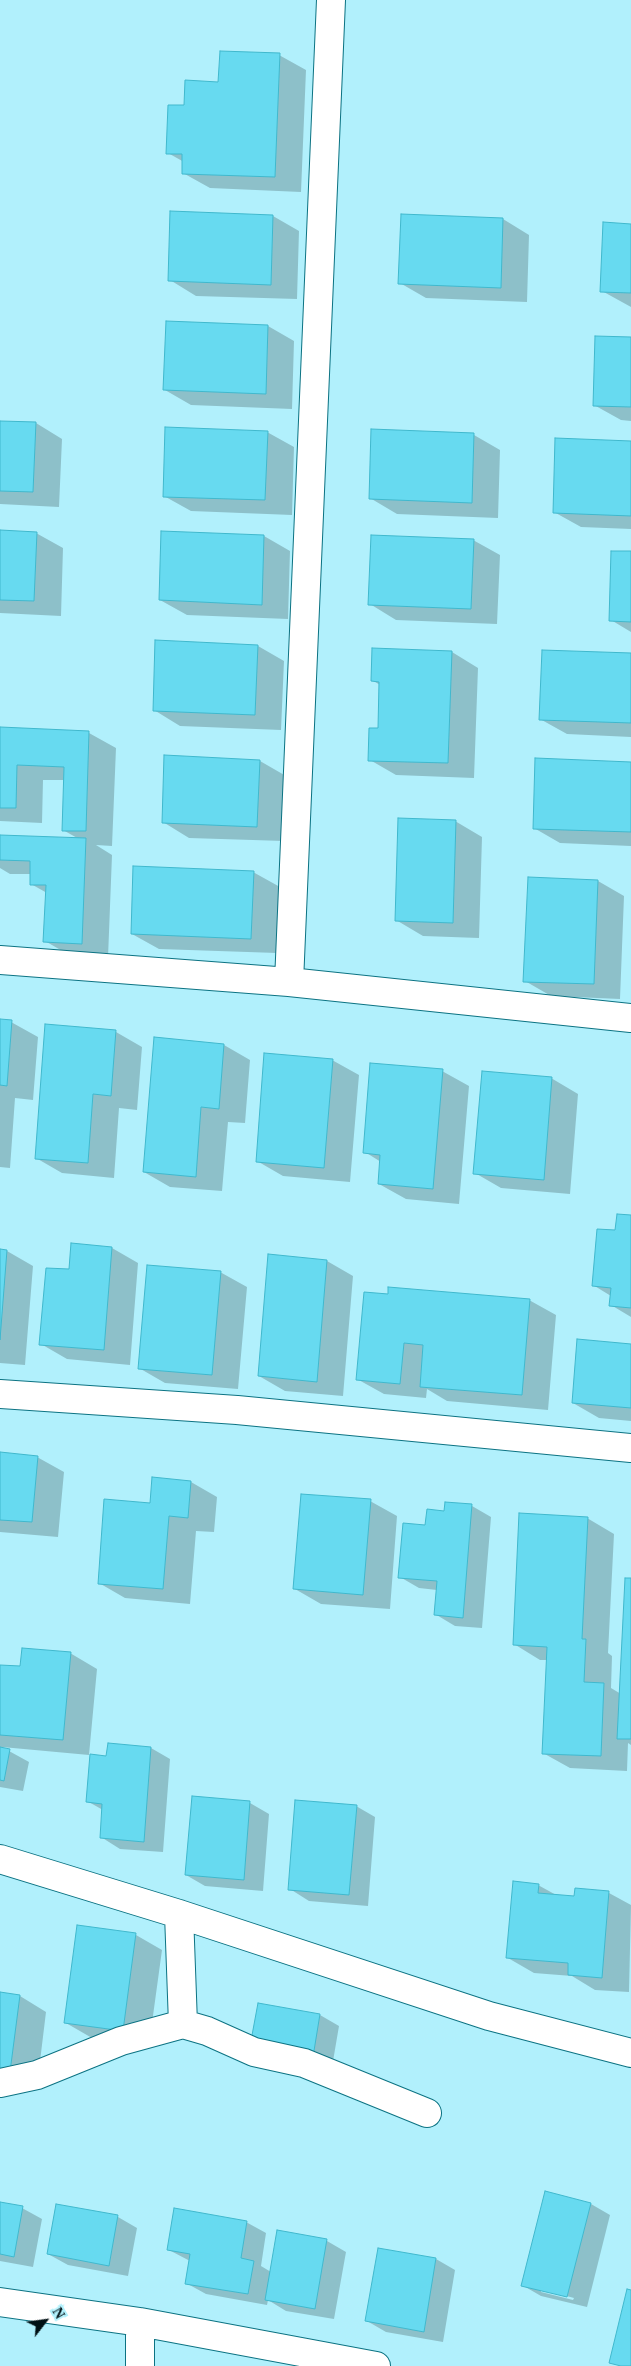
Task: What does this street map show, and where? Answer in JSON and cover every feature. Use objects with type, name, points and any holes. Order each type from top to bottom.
[{"type":"street","points":[[289,982],[331,0]]},
{"type":"street","points":[[0,960],[289,982],[631,1018]]},
{"type":"street","points":[[0,1394],[237,1410],[631,1448]]},
{"type":"street","points":[[0,1859],[179,1914],[489,2016],[631,2053]]},
{"type":"street","points":[[179,1914],[183,2024]]},
{"type":"street","points":[[0,2082],[36,2075],[121,2041],[183,2024],[207,2031],[254,2052],[304,2063],[427,2114]]},
{"type":"street","points":[[0,2302],[140,2322],[376,2366]]},
{"type":"street","points":[[140,2322],[140,2366]]},
{"type":"building","points":[[220,51],[280,53],[275,177],[182,174],[182,154],[166,154],[168,105],[184,105],[185,80],[218,82]]},
{"type":"building","points":[[170,211],[273,215],[271,285],[168,281]]},
{"type":"building","points":[[401,214],[503,218],[501,288],[398,284]]},
{"type":"building","points":[[603,222],[631,224],[631,293],[600,292]]},
{"type":"building","points":[[166,321],[268,325],[266,394],[163,390]]},
{"type":"building","points":[[595,336],[631,337],[631,407],[593,406]]},
{"type":"building","points":[[0,421],[36,422],[33,492],[0,491]]},
{"type":"building","points":[[165,427],[268,431],[265,500],[163,497]]},
{"type":"building","points":[[371,429],[474,433],[472,503],[369,499]]},
{"type":"building","points":[[555,438],[631,441],[631,516],[553,513]]},
{"type":"building","points":[[0,530],[37,532],[34,601],[0,600]]},
{"type":"building","points":[[161,531],[264,535],[262,605],[159,600]]},
{"type":"building","points":[[371,535],[474,539],[471,609],[368,605]]},
{"type":"building","points":[[611,551],[631,551],[631,622],[609,621]]},
{"type":"building","points":[[155,640],[258,645],[255,715],[153,711]]},
{"type":"building","points":[[372,648],[452,651],[448,763],[368,761],[369,728],[378,728],[379,682],[371,681]]},
{"type":"building","points":[[542,650],[631,653],[631,723],[539,720]]},
{"type":"building","points":[[0,727],[89,731],[86,831],[62,831],[64,767],[17,765],[16,808],[0,808]]},
{"type":"building","points":[[164,755],[260,760],[257,827],[162,823]]},
{"type":"building","points":[[535,758],[631,762],[631,832],[533,829]]},
{"type":"building","points":[[398,818],[456,820],[453,923],[395,921]]},
{"type":"building","points":[[0,835],[86,838],[82,944],[43,942],[46,885],[30,885],[30,861],[0,860]]},
{"type":"building","points":[[133,866],[254,871],[251,939],[131,934]]},
{"type":"building","points":[[528,877],[598,880],[594,984],[523,982]]},
{"type":"building","points":[[0,1019],[12,1020],[7,1086],[0,1085]]},
{"type":"building","points":[[45,1024],[116,1030],[111,1096],[93,1094],[88,1163],[35,1159]]},
{"type":"building","points":[[154,1037],[224,1044],[219,1109],[201,1107],[196,1177],[143,1172]]},
{"type":"building","points":[[264,1053],[333,1059],[324,1168],[256,1162]]},
{"type":"building","points":[[370,1063],[443,1069],[433,1189],[378,1184],[380,1155],[363,1153]]},
{"type":"building","points":[[482,1071],[552,1077],[544,1180],[473,1174]]},
{"type":"building","points":[[617,1214],[631,1215],[631,1308],[609,1306],[611,1288],[592,1286],[597,1229],[615,1230]]},
{"type":"building","points":[[71,1243],[112,1247],[104,1350],[39,1345],[46,1268],[69,1269]]},
{"type":"building","points":[[0,1249],[7,1250],[0,1340]]},
{"type":"building","points":[[268,1254],[327,1260],[317,1382],[258,1376]]},
{"type":"building","points":[[147,1265],[221,1271],[212,1375],[138,1369]]},
{"type":"building","points":[[388,1287],[530,1299],[522,1395],[420,1387],[423,1345],[404,1343],[400,1384],[356,1380],[364,1292],[388,1294]]},
{"type":"building","points":[[577,1339],[631,1344],[631,1408],[572,1403]]},
{"type":"building","points":[[0,1452],[38,1456],[32,1522],[0,1520]]},
{"type":"building","points":[[152,1477],[191,1481],[188,1518],[169,1516],[163,1589],[98,1584],[104,1499],[150,1503]]},
{"type":"building","points":[[301,1494],[371,1499],[363,1595],[293,1589]]},
{"type":"building","points":[[445,1502],[472,1504],[463,1618],[434,1615],[437,1581],[398,1578],[403,1523],[425,1525],[427,1509],[444,1511]]},
{"type":"building","points":[[519,1513],[588,1517],[582,1639],[586,1639],[584,1682],[604,1683],[601,1756],[542,1754],[547,1647],[513,1645]]},
{"type":"building","points":[[625,1578],[631,1578],[631,1739],[617,1739]]},
{"type":"building","points":[[22,1648],[71,1652],[63,1740],[0,1735],[0,1665],[20,1666]]},
{"type":"building","points":[[108,1743],[151,1747],[144,1842],[100,1838],[102,1804],[86,1802],[90,1754],[106,1756]]},
{"type":"building","points":[[0,1747],[10,1749],[4,1781],[0,1780]]},
{"type":"building","points":[[192,1796],[250,1801],[244,1880],[185,1875]]},
{"type":"building","points":[[295,1800],[357,1805],[349,1895],[288,1890]]},
{"type":"building","points":[[513,1881],[539,1884],[538,1893],[574,1896],[575,1888],[609,1891],[602,1978],[568,1975],[568,1963],[506,1958]]},
{"type":"building","points":[[77,1925],[136,1933],[123,2031],[64,2023]]},
{"type":"building","points":[[0,1992],[20,1995],[10,2072],[0,2070]]},
{"type":"building","points":[[258,2003],[320,2014],[313,2057],[250,2046]]},
{"type":"building","points":[[545,2191],[591,2203],[567,2297],[521,2286]]},
{"type":"building","points":[[0,2202],[23,2206],[14,2257],[0,2254]]},
{"type":"building","points":[[56,2204],[118,2215],[109,2266],[47,2254]]},
{"type":"building","points":[[174,2208],[247,2221],[241,2258],[254,2261],[248,2294],[185,2284],[190,2254],[167,2250]]},
{"type":"building","points":[[277,2230],[327,2239],[315,2309],[265,2300]]},
{"type":"building","points":[[378,2248],[436,2258],[424,2332],[365,2321]]},
{"type":"building","points":[[627,2289],[631,2290],[631,2366],[621,2366],[609,2363]]}]
